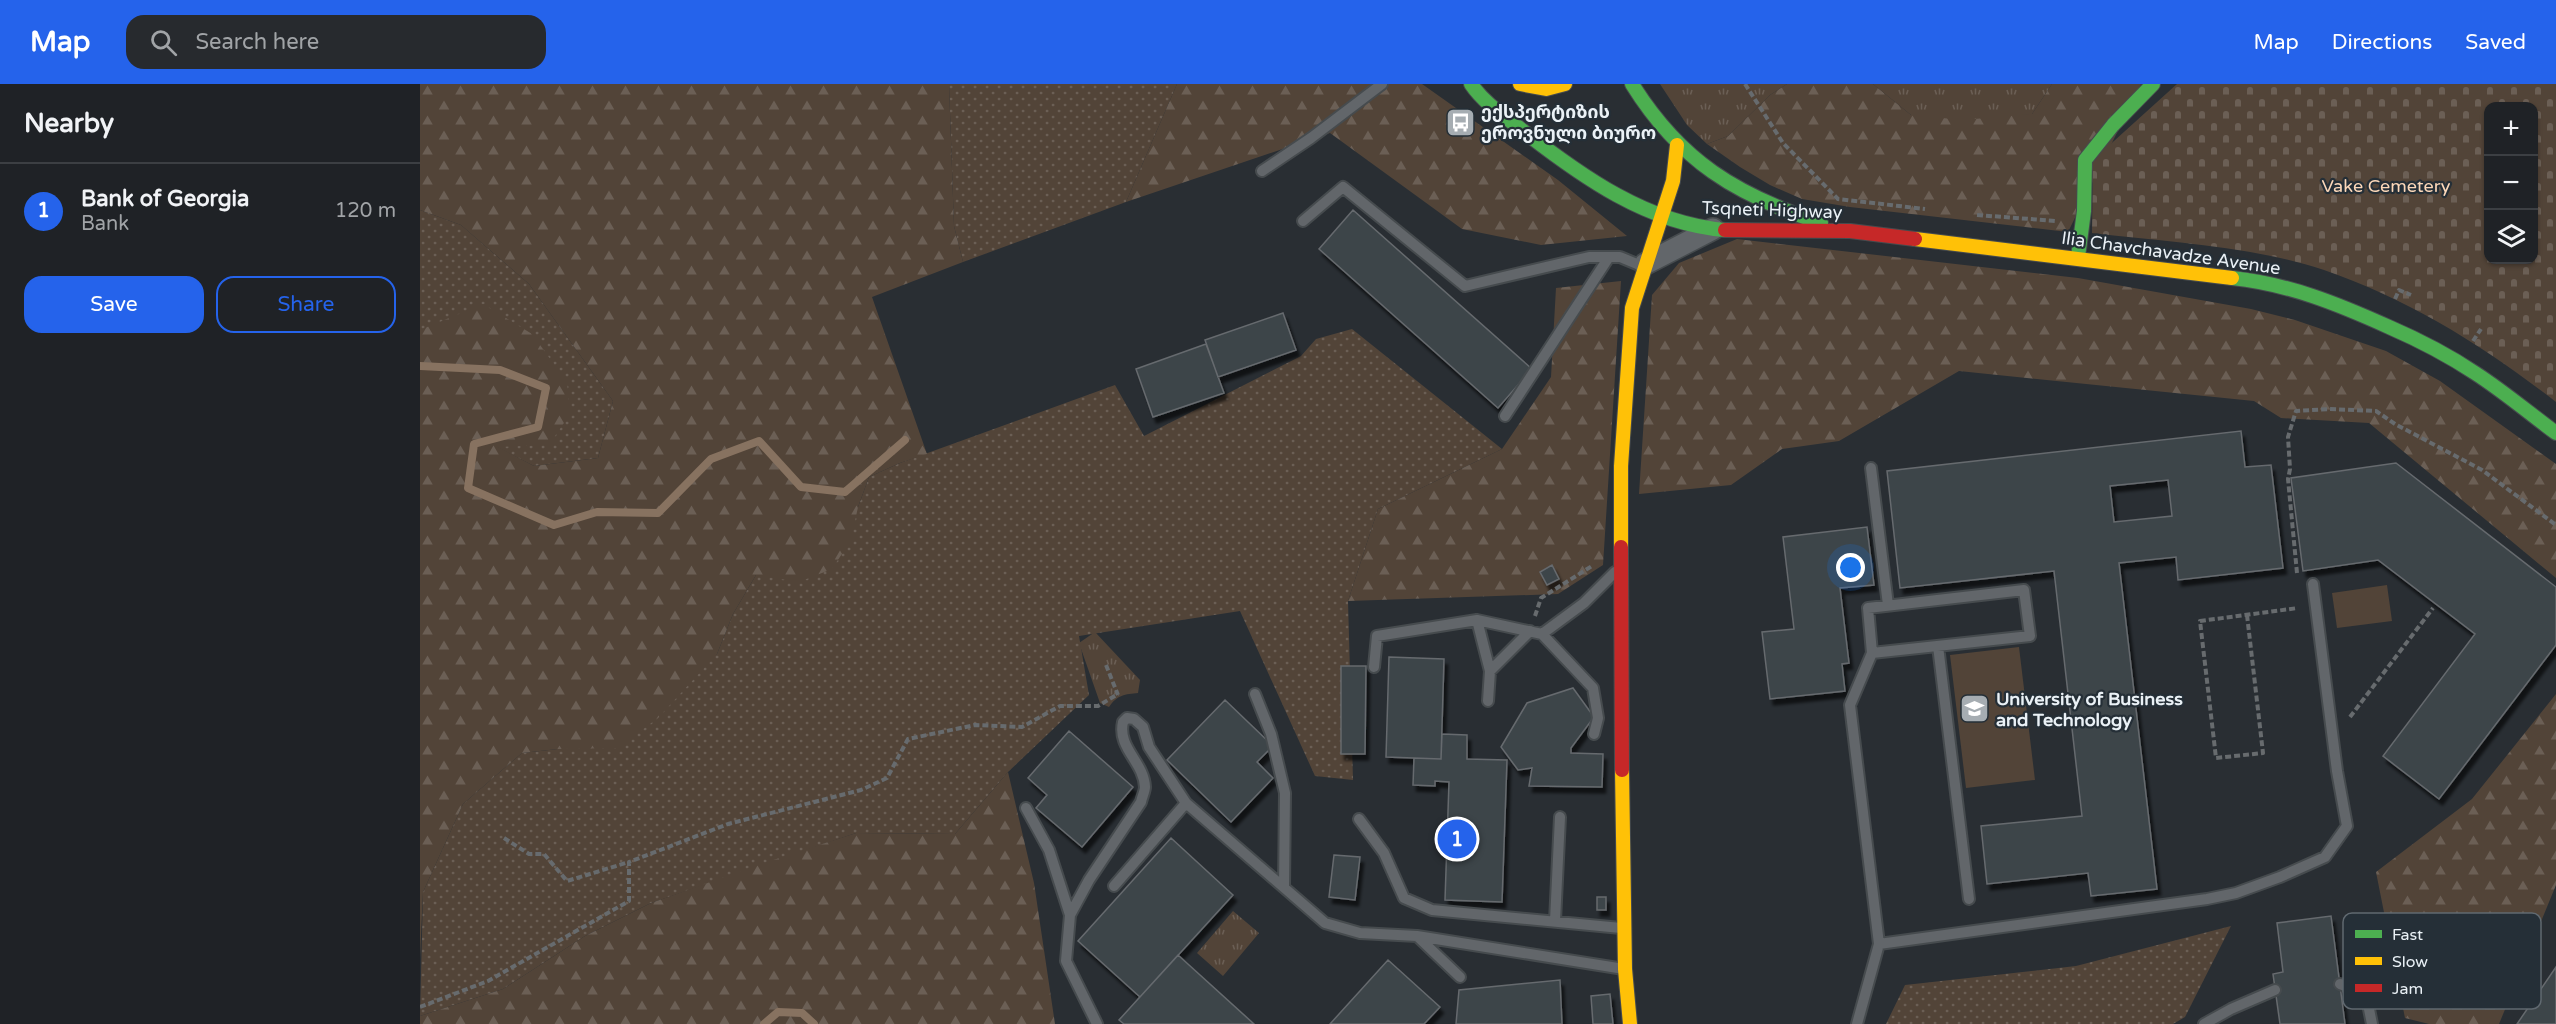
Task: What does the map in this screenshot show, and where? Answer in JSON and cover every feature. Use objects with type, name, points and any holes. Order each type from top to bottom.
[{"type":"main road","name":"Tsqneti Highway","points":[[1458,84],[1475,90],[1567,163],[1631,202],[1660,215],[1713,229],[1850,231]]},
{"type":"main road","points":[[1520,84],[1546,89],[1565,84]]},
{"type":"main road","name":"Tsqneti Highway","points":[[1632,84],[1657,121],[1677,145],[1709,171],[1765,204],[1850,231]]},
{"type":"main road","points":[[2078,257],[2084,211],[2085,160],[2113,125],[2153,84]]},
{"type":"main road","points":[[1630,1024],[1624,929],[1621,466],[1632,308],[1660,215],[1673,181],[1677,145]]},
{"type":"main road","name":"Ilia Chavchavadze Avenue","points":[[1850,231],[2261,281],[2302,291],[2387,325],[2474,372],[2519,403],[2556,433]]},
{"type":"street","points":[[1644,265],[1713,229]]},
{"type":"lane","points":[[1262,171],[1311,138],[1382,84]]},
{"type":"lane","points":[[1303,221],[1342,187],[1465,286],[1589,257],[1620,257],[1644,265]]},
{"type":"lane","points":[[1505,416],[1609,257]]},
{"type":"lane","points":[[1871,468],[1888,605]]},
{"type":"lane","points":[[1490,671],[1536,632],[1584,603],[1620,567]]},
{"type":"lane","points":[[1879,944],[2207,899],[2236,893],[2325,857],[2347,826],[2332,740],[2313,584]]},
{"type":"lane","points":[[1857,1024],[1879,944],[1850,705],[1872,653],[1868,608],[2024,590],[2030,636],[1872,653]]},
{"type":"lane","points":[[1477,620],[1490,671],[1488,700]]},
{"type":"lane","points":[[1374,667],[1377,636],[1477,620],[1536,632],[1593,688],[1598,718],[1594,734]]},
{"type":"lane","points":[[1938,646],[1969,900]]},
{"type":"lane","points":[[1255,694],[1271,734],[1285,793],[1284,887]]},
{"type":"lane","points":[[1070,915],[1089,880],[1141,801],[1145,787],[1140,770],[1121,734],[1123,722],[1127,718],[1134,718],[1143,727],[1149,747],[1186,804],[1325,923],[1360,933],[1417,936],[1625,969]]},
{"type":"lane","points":[[1114,886],[1186,804]]},
{"type":"lane","points":[[1026,808],[1049,850],[1070,915],[1066,961],[1097,1024]]},
{"type":"lane","points":[[1555,921],[1560,817]]},
{"type":"lane","points":[[1359,819],[1384,854],[1404,898],[1432,910],[1624,929]]},
{"type":"lane","points":[[1417,936],[1460,976]]},
{"type":"lane","points":[[2204,1024],[2231,1009],[2275,990]]},
{"type":"lane","points":[[2369,1009],[2372,1024]]},
{"type":"path","points":[[1745,84],[1783,143],[1838,199],[1932,210]]},
{"type":"path","points":[[1975,215],[2053,222],[2084,211]]},
{"type":"path","points":[[2395,299],[2399,290],[2411,295]]},
{"type":"path","points":[[2472,343],[2481,329]]},
{"type":"path","points":[[2299,584],[2288,479],[2290,470],[2288,437],[2296,411],[2330,409],[2376,411],[2395,424],[2482,470],[2556,525]]},
{"type":"path","points":[[1536,632],[1540,598],[1572,579]]},
{"type":"path","points":[[2247,615],[2263,753],[2216,758],[2200,621],[2300,608],[2300,600]]},
{"type":"path","points":[[2332,740],[2433,608]]},
{"type":"path","points":[[1106,665],[1127,718]]},
{"type":"path","points":[[504,838],[529,854],[543,854],[567,881],[629,862],[728,824],[861,790],[887,778],[908,739],[975,725],[1022,727],[1060,706],[1098,706],[1118,694]]},
{"type":"path","points":[[420,1007],[488,981],[630,901],[629,862]]},
{"type":"green space","points":[[420,84],[949,84],[954,226],[963,262],[872,297],[927,454],[869,477],[858,507],[851,540],[832,569],[799,582],[756,575],[733,614],[717,654],[658,718],[618,748],[558,749],[522,753],[463,804],[423,892],[420,958],[420,330],[483,304],[532,334],[567,382],[570,414],[549,445],[498,447],[534,466],[598,458],[613,401],[529,284],[461,225],[420,210]]},
{"type":"green space","points":[[949,84],[1177,84],[1126,202],[963,262],[954,226]]},
{"type":"green space","points":[[1177,84],[1422,84],[1558,180],[1627,236],[1541,245],[1462,229],[1330,133],[1126,202]]},
{"type":"green space","points":[[1660,84],[1787,84],[1770,95],[1728,136],[1707,144],[1687,125]]},
{"type":"green space","points":[[1787,84],[1873,84],[1911,115],[2032,114],[2052,84],[2141,84],[2068,232],[1850,207],[1802,199],[1770,185],[1707,144],[1728,136],[1770,95]]},
{"type":"green space","points":[[1873,84],[2052,84],[2032,114],[1963,120],[1911,115]]},
{"type":"green space","name":"Vake Cemetery","points":[[2177,84],[2556,84],[2556,402],[2502,362],[2417,310],[2324,270],[2239,250],[2092,233],[2093,160]]},
{"type":"green space","points":[[420,210],[461,225],[529,284],[613,401],[598,458],[534,466],[497,447],[420,330]]},
{"type":"green space","points":[[1737,239],[2078,278],[2251,309],[2295,320],[2386,351],[2440,381],[2556,464],[2556,578],[2369,423],[2281,418],[2254,401],[1959,371],[1839,441],[1782,449],[1731,485],[1639,494],[1652,295],[1679,263]]},
{"type":"green space","points":[[1621,281],[1603,565],[1558,594],[1348,601],[1378,509],[1502,449],[1551,377],[1556,288]]},
{"type":"green space","points":[[1352,329],[1502,449],[1378,509],[1348,601],[1353,780],[1315,776],[1240,611],[1079,636],[1089,695],[1008,772],[955,834],[856,833],[651,903],[585,936],[503,989],[420,1016],[423,892],[463,804],[522,753],[558,749],[717,654],[733,614],[756,575],[762,575],[858,507],[869,477],[900,463],[1115,385],[1144,436],[1301,356],[1316,339]]},
{"type":"green space","points":[[2387,585],[2392,621],[2337,628],[2332,593]]},
{"type":"green space","points":[[1095,632],[1140,680],[1138,693],[1122,696],[1109,707],[1100,703],[1079,643]]},
{"type":"green space","points":[[2019,647],[2035,780],[1966,788],[1950,655]]},
{"type":"green space","points":[[2556,694],[2556,885],[2541,922],[2541,913],[2384,913],[2376,872],[2472,799]]},
{"type":"green space","points":[[1008,772],[1034,883],[1055,1024],[420,1024],[420,1016],[503,989],[585,936],[651,903],[856,833],[955,834]]},
{"type":"green space","points":[[1233,911],[1259,933],[1223,976],[1197,953]]},
{"type":"green space","points":[[2231,926],[2185,1017],[2173,1024],[1886,1024],[1905,985],[2076,966]]},
{"type":"green space","points":[[2403,1009],[2505,1009],[2499,1024],[2429,1024],[2405,1018]]},
{"type":"building","points":[[1353,210],[1532,369],[1498,408],[1319,249]]},
{"type":"building","points":[[1283,313],[1296,350],[1218,377],[1205,340]]},
{"type":"building","points":[[1206,344],[1224,393],[1153,417],[1136,369]]},
{"type":"building","points":[[2241,431],[2245,467],[2271,465],[2283,568],[2178,580],[2176,557],[2119,563],[2157,889],[2091,896],[2088,873],[1987,884],[1981,826],[2082,816],[2054,571],[1900,588],[1887,471]],"holes":[[[2168,480],[2172,516],[2114,522],[2110,486]]]},
{"type":"building","points":[[2396,463],[2556,587],[2556,645],[2439,799],[2383,756],[2475,634],[2378,560],[2303,571],[2291,478]]},
{"type":"building","points":[[1867,527],[1874,585],[1840,588],[1849,663],[1842,664],[1845,691],[1770,699],[1762,632],[1794,629],[1783,537]]},
{"type":"building","points":[[1552,565],[1559,579],[1547,585],[1540,572]]},
{"type":"building","points":[[1389,657],[1444,659],[1441,759],[1386,757]]},
{"type":"building","points":[[1341,666],[1366,666],[1365,754],[1341,754]]},
{"type":"building","points":[[1573,688],[1594,717],[1571,748],[1571,753],[1603,754],[1602,787],[1529,786],[1532,768],[1518,770],[1501,747],[1527,703]]},
{"type":"building","points":[[1225,700],[1273,746],[1257,762],[1273,778],[1231,822],[1167,760]]},
{"type":"building","points":[[1069,731],[1133,787],[1082,847],[1036,808],[1047,795],[1028,778]]},
{"type":"building","points":[[1442,734],[1467,735],[1467,759],[1507,760],[1502,902],[1445,900],[1449,782],[1435,781],[1435,786],[1413,785],[1414,758],[1441,759]]},
{"type":"building","points":[[1171,838],[1233,895],[1140,997],[1078,941]]},
{"type":"building","points":[[1334,855],[1360,857],[1355,900],[1329,897]]},
{"type":"building","points":[[1597,897],[1606,897],[1606,910],[1597,910]]},
{"type":"building","points":[[2331,916],[2345,1024],[2280,1024],[2273,974],[2283,972],[2277,923]]},
{"type":"building","points":[[1178,955],[1254,1024],[1124,1024],[1119,1020]]},
{"type":"building","points":[[1388,960],[1440,1007],[1424,1024],[1330,1024]]},
{"type":"building","points":[[2556,967],[2556,1024],[2517,1024],[2527,1009],[2541,1009],[2541,989]]},
{"type":"building","points":[[1560,980],[1562,1024],[1456,1024],[1459,990]]},
{"type":"building","points":[[1610,994],[1613,1024],[1593,1024],[1591,996]]},
{"type":"waterway","points":[[420,366],[500,370],[546,388],[538,427],[474,444],[468,488],[554,525],[597,512],[658,513],[711,459],[759,441],[801,487],[845,492],[905,440]]},
{"type":"waterway","points":[[764,1024],[778,1012],[802,1013],[814,1024]]},
{"type":"traffic: fast","points":[[1471,84],[1495,109],[1568,164],[1617,195],[1669,218],[1697,226],[1725,230]]},
{"type":"traffic: fast","points":[[1632,84],[1650,111],[1670,134],[1713,172],[1762,200],[1821,223]]},
{"type":"traffic: fast","points":[[2078,257],[2084,211],[2085,160],[2113,125],[2153,84]]},
{"type":"traffic: fast","points":[[2232,278],[2273,285],[2313,296],[2411,337],[2475,373],[2556,433]]},
{"type":"traffic: slow","points":[[1520,84],[1546,89],[1565,84]]},
{"type":"traffic: slow","points":[[1621,547],[1621,466],[1632,308],[1673,181],[1677,145]]},
{"type":"traffic: slow","points":[[1915,239],[2232,278]]},
{"type":"traffic: slow","points":[[1622,770],[1625,969],[1630,1024]]},
{"type":"traffic: jam","points":[[1725,230],[1850,231],[1915,239]]},
{"type":"traffic: jam","points":[[1621,547],[1622,770]]},
{"type":"place","name":"ექსპერტიზის ეროვნული ბიურო","points":[[1460,122]]},
{"type":"place","name":"University of Business and Technology","points":[[1975,709]]},
{"type":"place","name":"Bank of Georgia","points":[[1457,839]]}]
